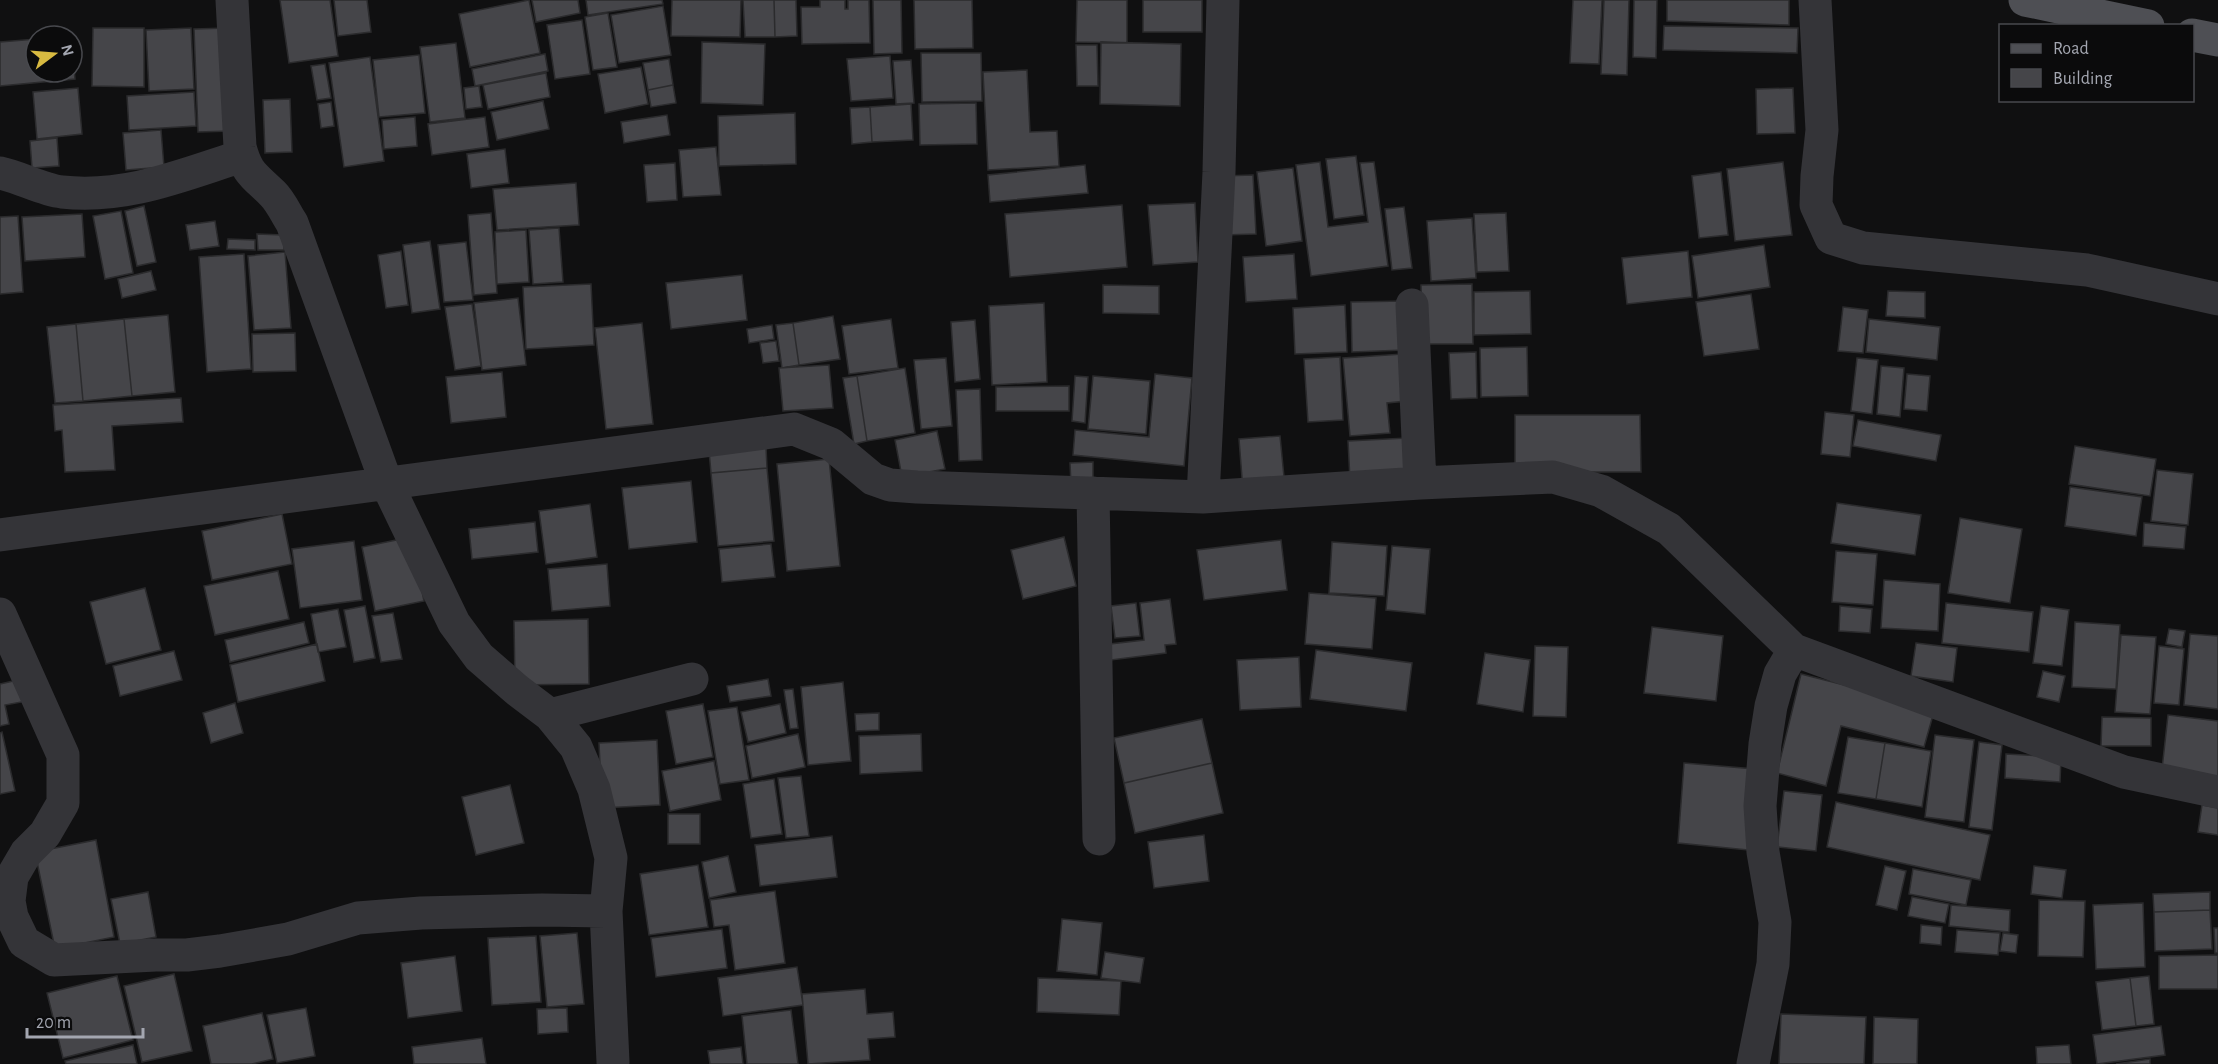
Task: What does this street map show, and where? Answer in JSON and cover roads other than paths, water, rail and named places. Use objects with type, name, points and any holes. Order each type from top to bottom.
[{"type":"main road","points":[[2025,0],[2139,24]]},
{"type":"main road","points":[[2194,35],[2218,40]]},
{"type":"street","points":[[232,0],[240,147],[244,163],[251,174],[275,196],[292,223],[386,482],[454,622],[478,657],[550,715],[576,747],[594,789],[602,813],[611,858],[606,911],[613,1062]]},
{"type":"street","points":[[1203,497],[1218,184],[1223,0]]},
{"type":"street","points":[[1815,0],[1822,130],[1816,205],[1831,238],[1863,248],[2087,270],[2218,299]]},
{"type":"street","points":[[0,173],[59,192],[98,194],[134,190],[242,156]]},
{"type":"street","points":[[1412,305],[1420,483]]},
{"type":"street","points":[[0,535],[794,429],[831,444],[873,479],[890,486],[1203,497],[1553,477],[1601,491],[1669,529],[1794,650],[2124,772],[2218,792]]},
{"type":"street","points":[[1093,493],[1099,839]]},
{"type":"street","points":[[0,614],[44,708],[63,755],[63,803],[45,834],[26,853],[12,877],[6,918],[24,942],[54,960],[156,954],[188,955],[220,951],[288,939],[358,918],[421,913],[606,911]]},
{"type":"street","points":[[1753,1064],[1773,964],[1775,922],[1763,852],[1760,806],[1764,755],[1771,706],[1780,674],[1794,650]]},
{"type":"street","points":[[550,715],[692,679]]}]
